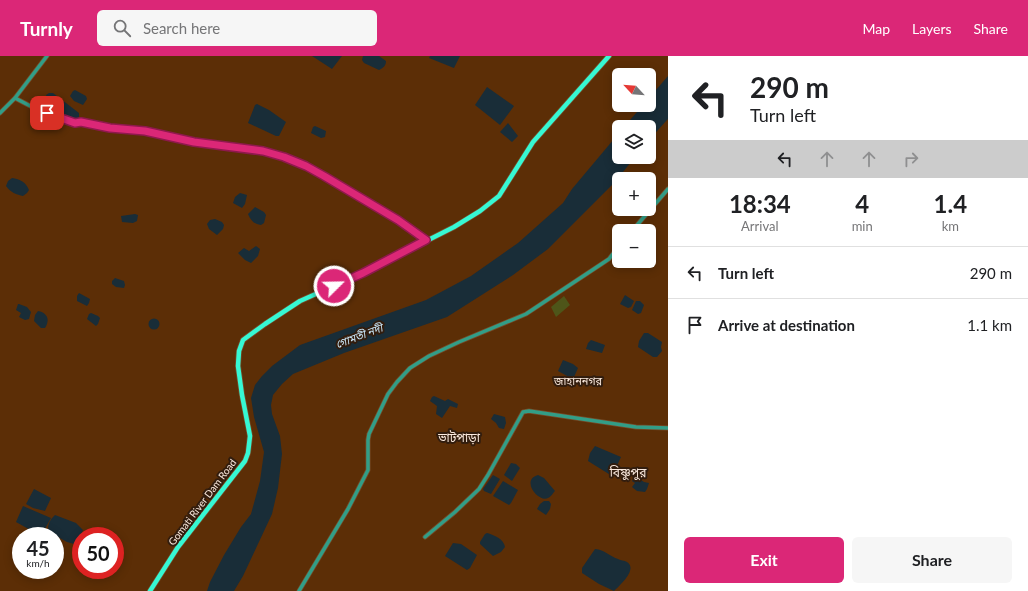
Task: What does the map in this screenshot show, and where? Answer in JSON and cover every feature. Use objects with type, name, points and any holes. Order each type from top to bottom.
[{"type":"main road","name":"Gomati River Dam Road","points":[[150,591],[178,547],[245,461],[248,454],[250,436],[238,366],[239,351],[242,342],[265,324],[300,301],[363,273],[470,218],[480,211],[499,196],[534,142],[609,56]]},
{"type":"street","points":[[0,113],[15,98],[47,56]]},
{"type":"street","points":[[15,98],[36,109],[75,123],[81,122],[110,128],[145,131],[194,142],[263,151],[284,157],[306,166],[324,176],[398,220],[426,240]]},
{"type":"street","points":[[638,224],[668,188]]},
{"type":"street","points":[[299,591],[348,509],[368,470],[369,434],[385,398],[396,382],[410,368],[429,356],[526,314],[609,259],[612,255]]},
{"type":"street","points":[[425,537],[455,512],[479,489],[523,412],[529,411],[636,427],[668,428]]},
{"type":"green space","points":[[564,296],[570,305],[556,317],[551,307]]},
{"type":"water","points":[[312,56],[342,56],[332,69]]},
{"type":"water","points":[[363,56],[379,56],[386,61],[383,68],[379,70],[364,63],[362,60]]},
{"type":"water","points":[[430,56],[460,56],[454,68],[429,58]]},
{"type":"water","points":[[668,76],[668,119],[656,132],[656,120],[630,120],[637,112],[656,112],[656,90]]},
{"type":"water","points":[[487,87],[514,106],[500,125],[475,105]]},
{"type":"water","points":[[75,90],[86,96],[87,99],[83,105],[74,101],[70,96]]},
{"type":"water","points":[[53,93],[79,113],[79,117],[76,121],[62,115],[50,104],[46,95]]},
{"type":"water","points":[[257,104],[269,110],[286,122],[279,136],[248,123],[255,105]]},
{"type":"water","points":[[508,123],[518,136],[512,142],[500,132]]},
{"type":"water","points":[[315,126],[326,131],[325,137],[321,138],[311,133],[313,127]]},
{"type":"water","name":"গোমতী নদী","points":[[612,141],[612,164],[629,164],[623,172],[612,172],[612,185],[548,249],[513,275],[447,317],[344,353],[293,374],[282,384],[273,395],[271,405],[272,414],[280,436],[282,454],[278,488],[272,514],[243,576],[234,591],[207,591],[224,555],[241,527],[251,514],[260,481],[264,452],[254,417],[251,398],[255,385],[262,376],[272,366],[300,345],[426,300],[471,276],[518,243],[563,203],[572,189]]},
{"type":"water","points":[[12,178],[20,180],[28,187],[29,190],[27,193],[21,196],[14,193],[6,186],[8,181]]},
{"type":"water","points":[[240,193],[247,195],[245,204],[242,208],[233,203],[235,197]]},
{"type":"water","points":[[255,207],[264,212],[266,215],[264,223],[261,225],[253,222],[248,214]]},
{"type":"water","points":[[138,215],[137,221],[133,223],[122,222],[121,216]]},
{"type":"water","points":[[215,219],[222,222],[224,225],[223,229],[217,235],[209,229],[207,224],[210,220]]},
{"type":"water","points":[[256,246],[260,249],[258,256],[251,263],[245,260],[238,253],[244,248],[249,251]]},
{"type":"water","points":[[115,278],[124,281],[124,288],[116,287],[112,284],[112,281]]},
{"type":"water","points":[[79,293],[90,299],[87,306],[77,301],[77,296]]},
{"type":"water","points":[[625,295],[634,301],[631,307],[628,308],[620,304]]},
{"type":"water","points":[[636,301],[640,301],[644,305],[641,313],[638,314],[632,310]]},
{"type":"water","points":[[18,304],[27,307],[31,312],[29,319],[25,320],[19,317],[21,313],[16,310]]},
{"type":"water","points":[[38,311],[44,313],[47,317],[48,320],[45,328],[41,328],[34,321],[35,315]]},
{"type":"water","points":[[91,313],[100,318],[96,326],[87,319]]},
{"type":"water","points":[[154,318],[158,320],[160,324],[158,328],[154,330],[150,328],[148,324],[150,320]]},
{"type":"water","points":[[644,333],[648,333],[662,342],[662,351],[657,357],[653,357],[638,347],[639,341]]},
{"type":"water","points":[[591,340],[605,345],[602,353],[586,349]]},
{"type":"water","points":[[563,360],[578,368],[574,377],[569,377],[558,371]]},
{"type":"water","points":[[434,396],[445,401],[448,399],[458,404],[457,408],[450,406],[442,418],[436,414],[437,406],[430,401]]},
{"type":"water","points":[[494,414],[505,417],[506,423],[504,429],[499,428],[491,419]]},
{"type":"water","points":[[595,446],[621,457],[612,476],[588,461],[590,453]]},
{"type":"water","points":[[511,463],[516,464],[520,468],[512,481],[504,475]]},
{"type":"water","points":[[493,475],[500,479],[491,494],[483,489]]},
{"type":"water","points":[[538,475],[544,478],[555,491],[548,498],[544,499],[540,497],[531,486],[531,481]]},
{"type":"water","points":[[634,477],[649,483],[645,492],[637,491],[632,487],[635,483],[632,481]]},
{"type":"water","points":[[503,481],[518,490],[509,505],[493,496]]},
{"type":"water","points":[[34,489],[51,498],[45,511],[33,508],[26,504]]},
{"type":"water","points":[[544,501],[549,501],[551,504],[546,515],[537,509]]},
{"type":"water","points":[[23,506],[51,518],[46,527],[25,527],[16,522]]},
{"type":"water","points":[[55,515],[76,523],[80,527],[72,527],[72,543],[64,540],[64,527],[48,527]]},
{"type":"water","points":[[487,533],[496,536],[503,542],[505,547],[501,552],[493,556],[480,544]]},
{"type":"water","points":[[453,543],[461,544],[477,555],[470,568],[467,570],[445,556]]},
{"type":"water","points":[[595,549],[620,560],[626,561],[630,565],[627,577],[614,591],[599,584],[582,573],[582,568]]},
{"type":"district","name":"জাহাননগর","points":[[578,381]]},
{"type":"district","name":"ভাটপাড়া","points":[[459,438]]},
{"type":"district","name":"বিষ্ণুপুর","points":[[628,473]]},
{"type":"route","points":[[47,113],[75,123],[81,122],[110,128],[145,131],[194,142],[263,151],[284,157],[306,166],[324,176],[398,220],[426,240],[363,273],[334,286]]}]
